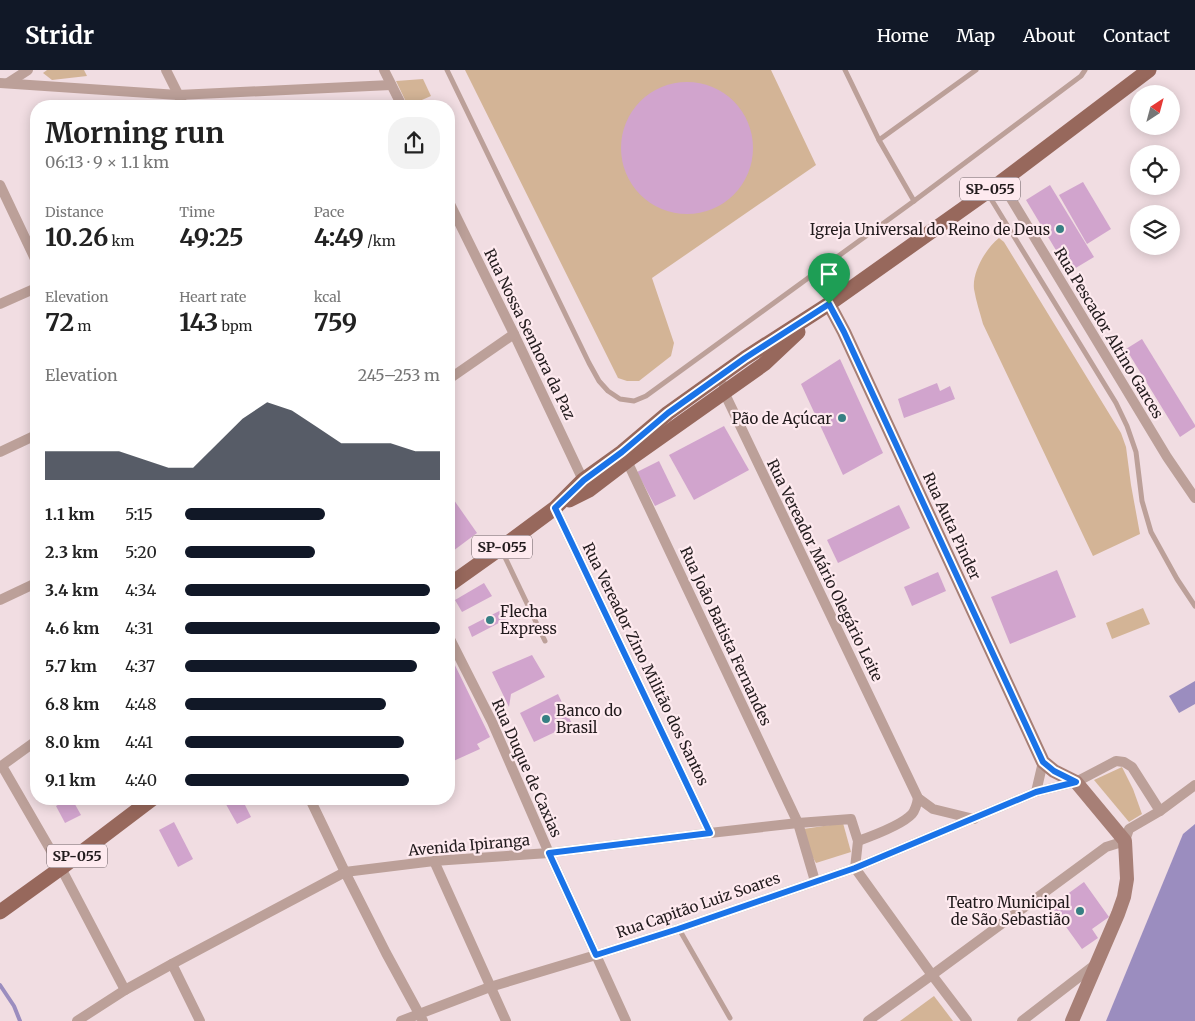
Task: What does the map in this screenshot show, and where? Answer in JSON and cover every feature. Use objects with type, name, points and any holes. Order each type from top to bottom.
[{"type":"main road","name":"SP-055","points":[[455,581],[555,508],[584,480],[622,452],[668,413],[745,358],[829,304],[1001,182],[1149,70]]},
{"type":"main road","name":"SP-055","points":[[555,508],[589,490],[764,364],[829,304]]},
{"type":"main road","name":"Rua Auta Pinder","points":[[829,304],[844,332],[1043,762]]},
{"type":"main road","points":[[1043,762],[1054,771],[1076,782],[1125,841],[1127,879],[1124,897],[1072,1021]]},
{"type":"main road","name":"SP-055","points":[[0,912],[144,805]]},
{"type":"street","points":[[4,83],[28,70]]},
{"type":"street","points":[[166,70],[181,100]]},
{"type":"street","points":[[384,70],[399,100]]},
{"type":"street","points":[[4,83],[178,95],[391,85]]},
{"type":"street","name":"Rua Pescador Altino Garces","points":[[1001,182],[1167,457],[1195,498]]},
{"type":"street","points":[[0,185],[30,248]]},
{"type":"street","name":"Rua Nossa Senhora da Paz","points":[[455,214],[584,480]]},
{"type":"street","points":[[0,304],[30,291]]},
{"type":"street","points":[[455,375],[514,334]]},
{"type":"street","points":[[724,392],[726,377],[745,358]]},
{"type":"street","name":"Rua Vereador Mário Olegário Leite","points":[[724,392],[918,798]]},
{"type":"street","points":[[0,452],[30,438]]},
{"type":"street","name":"Rua João Batista Fernandes","points":[[627,461],[798,823],[815,881]]},
{"type":"street","name":"Rua Vereador Zino Militão dos Santos","points":[[555,508],[710,833]]},
{"type":"street","points":[[0,600],[30,586]]},
{"type":"street","name":"Rua Duque de Caxias","points":[[455,649],[492,722],[549,853],[626,1021]]},
{"type":"street","points":[[30,746],[1,766],[61,868],[125,990]]},
{"type":"street","name":"Rua Capitão Luiz Soares","points":[[401,1021],[421,1018],[490,987],[678,929],[855,868],[1036,792],[1076,782],[1116,761],[1124,762],[1132,767],[1160,811]]},
{"type":"street","points":[[1036,792],[1043,762]]},
{"type":"street","points":[[868,1021],[1106,847],[1125,841],[1129,829],[1160,811],[1195,786]]},
{"type":"street","points":[[858,841],[904,821],[913,813],[918,798],[933,809],[974,819]]},
{"type":"street","points":[[313,805],[386,953],[421,1018]]},
{"type":"street","name":"Avenida Ipiranga","points":[[77,1021],[125,990],[345,872],[434,861],[549,853],[798,823],[851,819],[858,841],[855,868]]},
{"type":"street","points":[[434,861],[506,1021]]},
{"type":"street","points":[[855,868],[967,1021]]},
{"type":"street","points":[[172,964],[200,1021]]},
{"type":"street","points":[[1022,1021],[1097,964]]},
{"type":"lane","points":[[447,70],[588,363],[599,381],[608,391],[620,399],[634,401],[646,396],[914,201],[1081,76],[1085,70]]},
{"type":"lane","points":[[845,70],[879,140],[914,201]]},
{"type":"lane","points":[[879,140],[976,70]]},
{"type":"lane","points":[[986,192],[1116,403],[1136,452],[1142,502],[1151,532],[1177,579],[1195,606]]},
{"type":"lane","points":[[501,548],[545,641]]},
{"type":"lane","points":[[678,929],[730,1018]]},
{"type":"shaded area","points":[[47,70],[84,70],[87,76],[52,80],[43,73]]},
{"type":"shaded area","points":[[465,70],[771,70],[816,165],[652,278],[674,343],[671,356],[639,381],[627,381],[618,378]]},
{"type":"shaded area","points":[[423,79],[431,96],[422,100],[405,100],[396,81]]},
{"type":"shaded area","points":[[999,238],[1004,242],[1121,433],[1126,447],[1140,534],[1093,556],[983,324],[974,289],[975,275],[985,254]]},
{"type":"shaded area","points":[[1143,608],[1150,624],[1112,639],[1106,623]]},
{"type":"shaded area","points":[[1195,681],[1195,704],[1179,713],[1169,696]]},
{"type":"shaded area","points":[[1122,767],[1133,789],[1142,814],[1129,822],[1094,780]]},
{"type":"shaded area","points":[[843,823],[851,852],[816,863],[797,830]]},
{"type":"shaded area","points":[[1195,824],[1195,1021],[1106,1021],[1183,834]]},
{"type":"shaded area","points":[[934,996],[953,1021],[900,1021]]},
{"type":"building","points":[[687,82],[700,83],[712,87],[734,101],[748,123],[752,135],[752,161],[748,173],[734,195],[712,209],[700,213],[687,214],[674,213],[662,209],[640,195],[626,173],[622,161],[621,148],[622,135],[626,123],[640,101],[662,87],[674,83]]},
{"type":"building","points":[[1083,182],[1111,229],[1087,244],[1059,195]]},
{"type":"building","name":"Igreja Universal do Reino de Deus","points":[[1050,185],[1094,257],[1069,272],[1026,200]]},
{"type":"building","points":[[1142,339],[1195,425],[1195,427],[1180,437],[1126,349]]},
{"type":"building","name":"Pão de Açúcar","points":[[840,359],[883,453],[843,475],[801,384]]},
{"type":"building","points":[[937,383],[940,391],[950,386],[955,399],[904,418],[898,399]]},
{"type":"building","points":[[724,426],[749,470],[694,500],[669,455]]},
{"type":"building","points":[[659,461],[676,496],[655,506],[637,472]]},
{"type":"building","points":[[455,502],[477,533],[455,550]]},
{"type":"building","points":[[899,505],[910,528],[838,563],[827,540]]},
{"type":"building","points":[[1057,570],[1076,617],[1010,644],[991,597]]},
{"type":"building","points":[[938,572],[946,591],[912,606],[904,587]]},
{"type":"building","points":[[484,583],[492,596],[462,612],[455,600]]},
{"type":"building","points":[[511,605],[516,614],[472,637],[468,627]]},
{"type":"building","points":[[532,655],[545,677],[511,694],[509,707],[492,672]]},
{"type":"building","points":[[455,665],[490,737],[477,744],[480,749],[455,760]]},
{"type":"building","name":"Banco do Brasil","points":[[558,694],[572,724],[534,742],[520,713]]},
{"type":"building","points":[[75,805],[81,815],[65,823],[56,806]]},
{"type":"building","points":[[226,805],[245,805],[251,817],[237,824]]},
{"type":"building","points":[[174,822],[193,859],[178,867],[159,830]]},
{"type":"building","name":"Teatro Municipal de São Sebastião","points":[[1084,882],[1109,917],[1092,929],[1098,938],[1082,949],[1051,906]]},
{"type":"waterway","points":[[0,985],[14,1006],[20,1021]]},
{"type":"place","name":"Igreja Universal do Reino de Deus","points":[[1060,229]]},
{"type":"place","name":"Pão de Açúcar","points":[[842,418]]},
{"type":"place","name":"Flecha Express","points":[[490,620]]},
{"type":"place","name":"Banco do Brasil","points":[[546,719]]},
{"type":"place","name":"Teatro Municipal de São Sebastião","points":[[1080,911]]},
{"type":"route","points":[[829,304],[844,332],[1043,762],[1054,771],[1076,782],[1036,792],[855,868],[596,955],[549,853],[710,833],[555,508],[584,480],[622,452],[668,413],[745,358],[829,304]]}]
